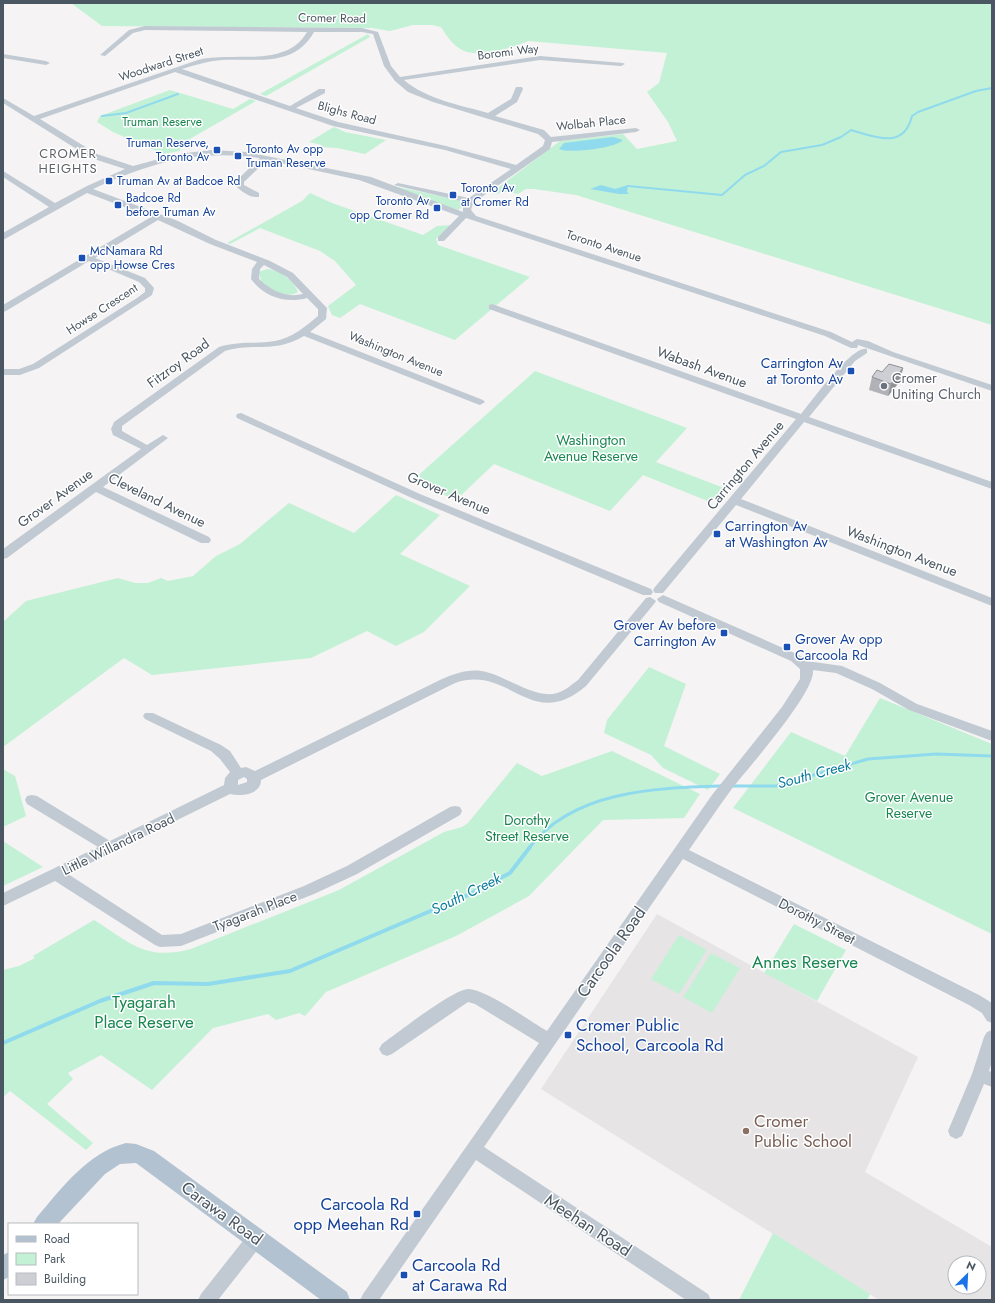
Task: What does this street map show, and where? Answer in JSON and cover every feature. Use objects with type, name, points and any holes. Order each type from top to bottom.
[{"type":"main road","name":"Carawa Road","points":[[45,1223],[99,1165],[119,1154],[134,1153],[143,1155],[339,1300]]},
{"type":"street","name":"Cromer Road","points":[[103,55],[131,31],[145,28],[362,30],[376,33],[388,66],[398,79],[410,90],[541,132],[549,140]]},
{"type":"street","name":"Woodward Street","points":[[33,119],[174,69],[207,60],[262,58],[288,53],[299,48],[305,42],[311,30]]},
{"type":"street","points":[[3,56],[46,63]]},
{"type":"street","name":"Boromi Way","points":[[398,79],[540,58],[622,64]]},
{"type":"street","name":"Blighs Road","points":[[174,69],[349,127],[446,148],[517,168]]},
{"type":"street","points":[[489,116],[514,100],[516,87],[528,88]]},
{"type":"street","points":[[291,108],[322,91]]},
{"type":"street","points":[[3,100],[94,156],[130,168]]},
{"type":"street","name":"Wolbah Place","points":[[549,140],[636,130]]},
{"type":"street","points":[[441,239],[469,216],[467,206],[470,201],[547,147],[549,140]]},
{"type":"street","name":"Toronto Avenue","points":[[3,237],[55,207],[130,168],[162,158],[197,154],[236,153],[266,157],[470,201]]},
{"type":"street","points":[[256,195],[246,191],[240,186],[240,181],[266,157]]},
{"type":"street","points":[[3,173],[55,207]]},
{"type":"street","name":"Toronto Avenue","points":[[361,178],[469,216],[838,338],[861,347],[890,354],[992,388]]},
{"type":"street","points":[[87,190],[158,217],[214,242],[262,261],[290,275],[322,308],[323,316],[303,332]]},
{"type":"street","points":[[3,309],[158,217]]},
{"type":"street","name":"Howse Crescent","points":[[3,372],[20,372],[36,366],[140,300],[149,292],[150,288],[142,280],[88,258]]},
{"type":"street","points":[[262,261],[256,270],[255,279],[263,288],[280,297],[296,299],[309,295]]},
{"type":"street","name":"Wabash Avenue","points":[[492,307],[992,486]]},
{"type":"street","name":"Washington Avenue","points":[[303,332],[480,402]]},
{"type":"street","name":"Fitzroy Road","points":[[148,448],[117,433],[116,429],[118,424],[222,349],[238,344],[275,344],[295,338],[303,332]]},
{"type":"street","name":"Carrington Avenue","points":[[661,595],[735,501],[852,359],[856,358],[861,347]]},
{"type":"street","name":"Grover Avenue","points":[[241,416],[416,496],[648,596]]},
{"type":"street","name":"Grover Avenue","points":[[3,555],[163,438]]},
{"type":"street","name":"Cleveland Avenue","points":[[95,487],[205,540]]},
{"type":"street","name":"Washington Avenue","points":[[735,501],[992,602]]},
{"type":"street","points":[[254,777],[446,682],[472,675],[494,678],[533,697],[547,700],[556,699],[573,692],[582,683],[648,596],[656,602],[661,595],[795,658],[804,665],[838,669],[876,686],[913,707],[992,736]]},
{"type":"street","name":"Carcoola Road","points":[[369,1300],[736,772],[772,732],[808,675],[804,665]]},
{"type":"street","points":[[149,716],[216,748],[225,755],[238,773]]},
{"type":"street","points":[[238,773],[249,773],[254,777],[254,784],[248,789],[240,791],[232,787],[231,781],[238,773]]},
{"type":"street","name":"Little Willandra Road","points":[[3,900],[232,787]]},
{"type":"street","points":[[32,800],[111,848]]},
{"type":"street","name":"Tyagarah Place","points":[[56,874],[142,931],[160,940],[181,940],[309,890],[352,870],[455,811]]},
{"type":"street","name":"Dorothy Street","points":[[681,852],[974,1000],[988,1008],[992,1016]]},
{"type":"street","points":[[387,1049],[459,998],[468,995],[480,999],[549,1041]]},
{"type":"street","points":[[956,1131],[986,1077],[992,1037]]},
{"type":"street","name":"Meehan Road","points":[[474,1150],[702,1300]]},
{"type":"street","points":[[207,1300],[256,1238]]},
{"type":"shaded area","name":"Cromer Public School","points":[[657,914],[918,1057],[865,1172],[992,1247],[992,1300],[879,1300],[541,1089]]},
{"type":"green space","points":[[71,3],[992,3],[992,325],[576,195],[534,189],[526,189],[518,194],[508,192],[497,194],[491,193],[560,141],[623,134],[637,149],[677,141],[668,122],[647,92],[659,83],[667,53],[528,41],[514,47],[498,51],[475,53],[467,52],[459,48],[449,39],[441,27],[432,25],[413,25],[390,31],[372,28],[102,26]]},
{"type":"green space","points":[[368,34],[370,37],[266,96],[260,94]]},
{"type":"green space","name":"Truman Reserve","points":[[170,90],[233,109],[250,99],[256,101],[181,144],[180,151],[163,154],[113,132],[97,122],[100,116]]},
{"type":"green space","points":[[334,127],[345,132],[386,140],[365,154],[337,148],[319,147],[322,145],[309,142]]},
{"type":"green space","points":[[370,181],[458,200],[461,202],[461,208],[458,210]]},
{"type":"green space","points":[[310,193],[332,203],[423,235],[437,226],[451,225],[436,239],[438,245],[530,277],[455,340],[360,304],[340,318],[332,315],[328,306],[356,285],[335,261],[320,251],[260,228],[230,244],[227,243],[302,201]]},
{"type":"green space","points":[[267,269],[277,271],[286,276],[293,283],[298,292],[288,295],[283,294],[265,284],[261,281],[259,272]]},
{"type":"green space","name":"Washington Avenue Reserve","points":[[535,371],[687,428],[656,462],[724,488],[710,502],[643,475],[610,511],[494,464],[456,500],[412,481]]},
{"type":"green space","points":[[396,495],[440,515],[400,554],[470,586],[424,632],[396,646],[367,631],[311,658],[152,675],[124,658],[3,747],[3,622],[26,601],[118,578],[135,583],[148,583],[161,578],[168,581],[193,576],[216,556],[240,544],[289,503],[354,533]]},
{"type":"green space","points":[[649,667],[686,684],[664,746],[720,774],[708,790],[663,768],[651,755],[604,733],[607,720]]},
{"type":"green space","name":"Grover Avenue Reserve","points":[[880,698],[992,744],[992,934],[733,808],[791,732],[845,756]]},
{"type":"green space","points":[[612,751],[700,794],[684,818],[603,820],[529,896],[456,936],[326,992],[305,1016],[299,1013],[276,1020],[268,1014],[213,1028],[152,1090],[101,1055],[68,1073],[73,1079],[47,1104],[93,1143],[86,1150],[10,1091],[3,1097],[3,970],[19,966],[35,958],[33,956],[94,920],[139,948],[162,953],[191,949],[339,890],[444,832],[462,827],[468,823],[517,763],[542,776]]},
{"type":"green space","points":[[3,769],[15,776],[26,816],[3,827]]},
{"type":"green space","points":[[3,841],[43,867],[3,886]]},
{"type":"green space","name":"Annes Reserve","points":[[794,924],[846,950],[817,1001],[764,973]]},
{"type":"green space","points":[[679,935],[707,950],[679,994],[651,979]]},
{"type":"green space","points":[[711,953],[740,968],[712,1013],[683,997]]},
{"type":"green space","points":[[773,1233],[870,1294],[867,1300],[739,1300]]},
{"type":"water","points":[[613,137],[623,140],[619,143],[602,148],[572,151],[559,149],[564,143]]},
{"type":"water","points":[[601,185],[615,189],[628,185],[627,192],[629,194],[619,194],[590,189]]},
{"type":"building","points":[[889,364],[903,368],[891,384],[872,377],[877,370],[882,372]]},
{"type":"waterway","points":[[628,186],[722,195],[745,175],[764,166],[781,152],[822,145],[841,137],[851,130],[879,138],[896,137],[902,134],[908,127],[912,116],[918,112],[976,91],[992,88]]},
{"type":"waterway","points":[[102,116],[126,113],[178,94]]},
{"type":"waterway","name":"South Creek","points":[[731,786],[776,786],[868,759],[936,754],[992,756]]},
{"type":"waterway","name":"South Creek","points":[[529,848],[547,829],[568,814],[592,803],[644,791],[670,788],[722,786]]},
{"type":"waterway","name":"South Creek","points":[[3,1043],[100,1001],[154,983],[208,984],[290,971],[468,895],[510,873],[530,847]]},
{"type":"place","name":"Truman Reserve, Toronto Av","points":[[217,150]]},
{"type":"place","name":"Toronto Av opp Truman Reserve","points":[[238,156]]},
{"type":"place","name":"Truman Av at Badcoe Rd","points":[[109,181]]},
{"type":"place","name":"Toronto Av at Cromer Rd","points":[[453,195]]},
{"type":"place","name":"Badcoe Rd before Truman Av","points":[[118,205]]},
{"type":"place","name":"Toronto Av opp Cromer Rd","points":[[437,208]]},
{"type":"place","name":"McNamara Rd opp Howse Cres","points":[[82,258]]},
{"type":"place","name":"Carrington Av at Toronto Av","points":[[851,371]]},
{"type":"place","name":"Cromer Uniting Church","points":[[884,386]]},
{"type":"place","name":"Carrington Av at Washington Av","points":[[717,534]]},
{"type":"place","name":"Grover Av before Carrington Av","points":[[724,633]]},
{"type":"place","name":"Grover Av opp Carcoola Rd","points":[[787,647]]},
{"type":"place","name":"Cromer Public School, Carcoola Rd","points":[[568,1035]]},
{"type":"place","name":"Cromer Public School","points":[[746,1131]]},
{"type":"place","name":"Carcoola Rd opp Meehan Rd","points":[[417,1214]]},
{"type":"place","name":"Carcoola Rd at Carawa Rd","points":[[404,1275]]},
{"type":"district","name":"CROMER HEIGHTS","points":[[68,160]]},
{"type":"park label","name":"Dorothy Street Reserve","points":[[527,828]]},
{"type":"park label","name":"Tyagarah Place Reserve","points":[[144,1012]]}]
